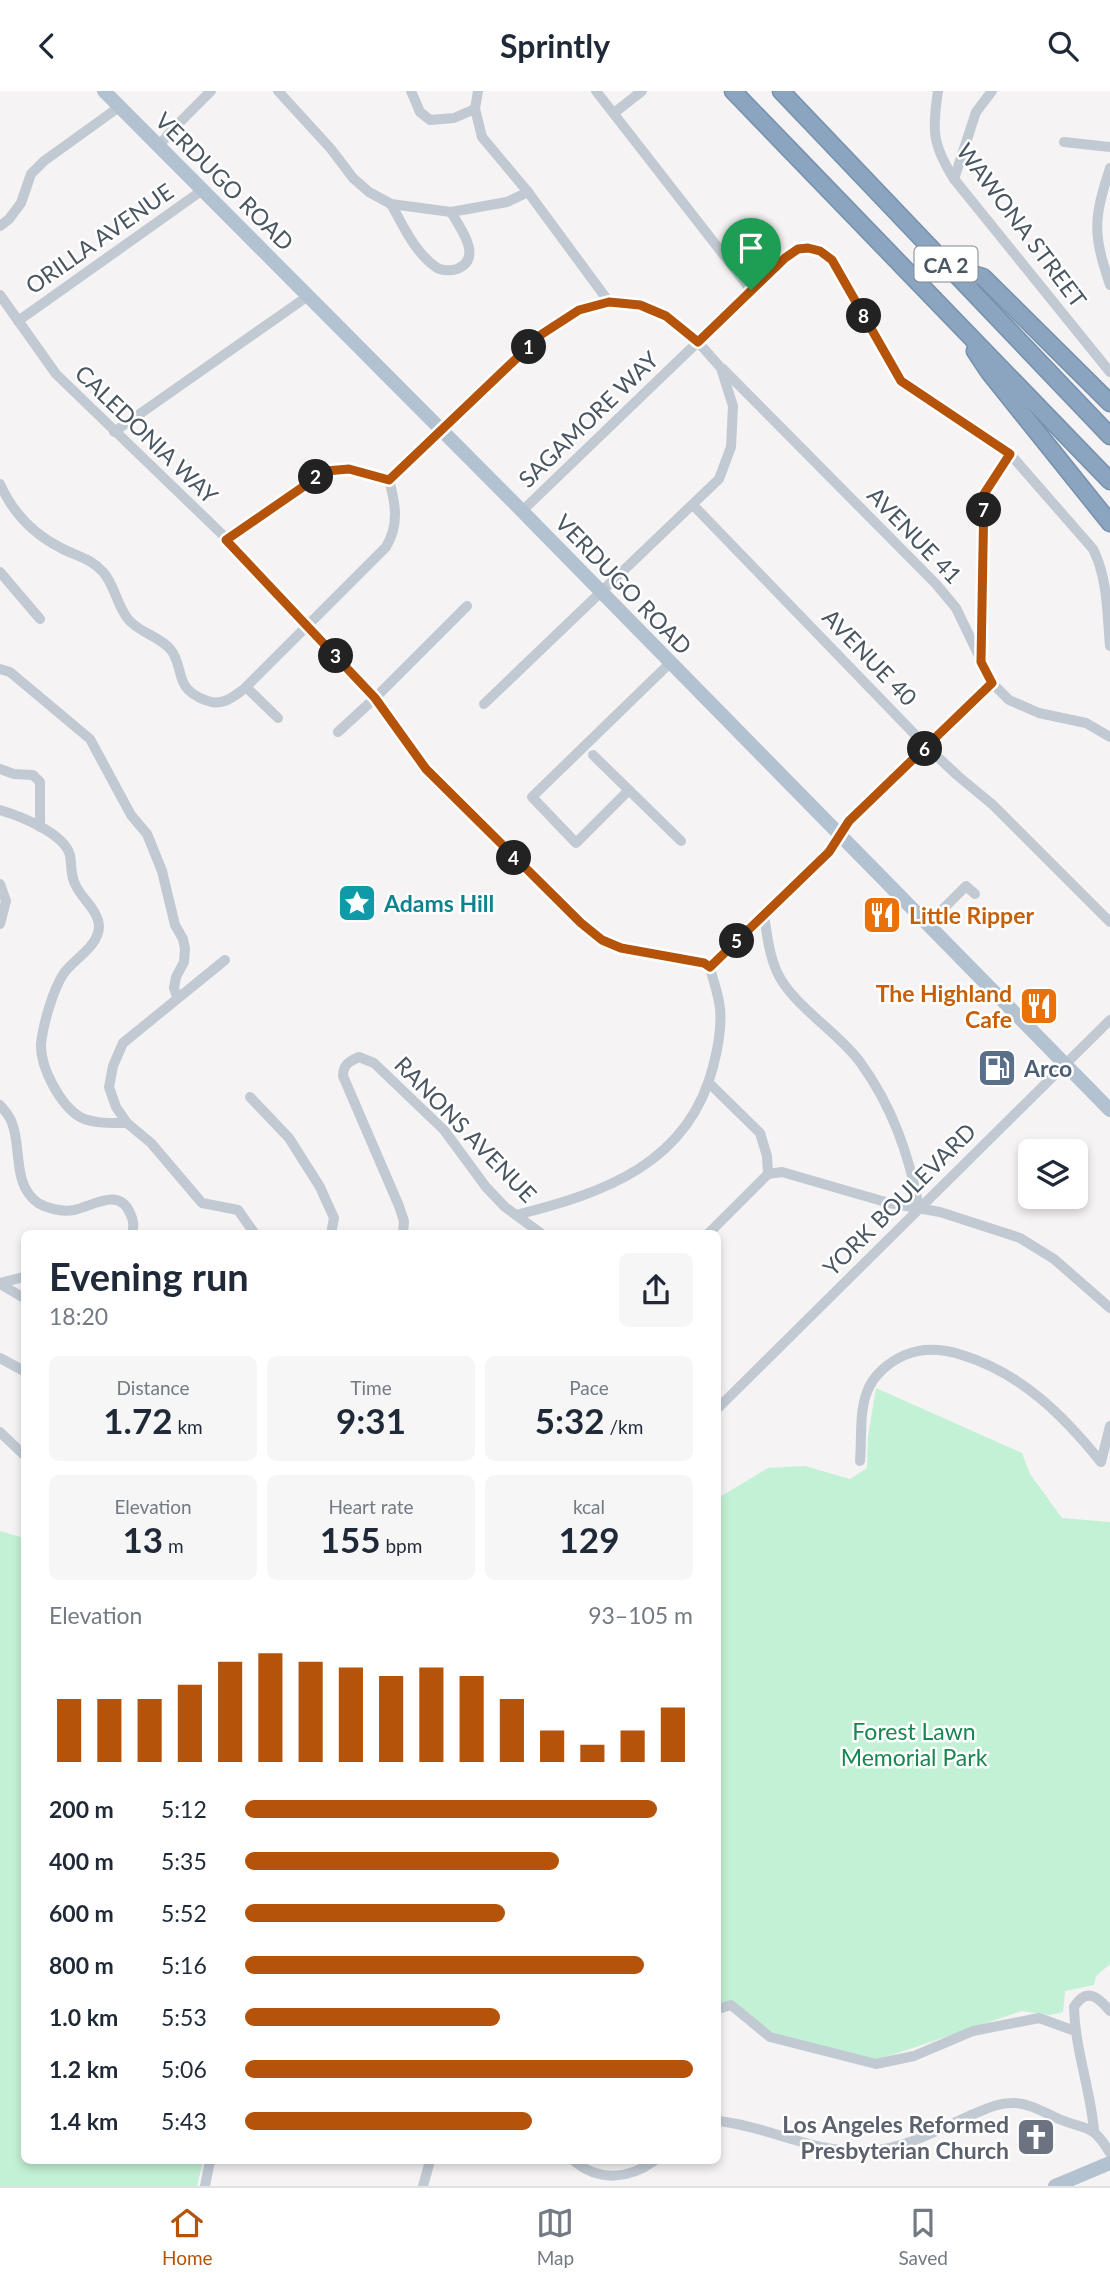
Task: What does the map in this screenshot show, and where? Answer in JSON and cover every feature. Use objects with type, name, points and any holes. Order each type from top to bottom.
[{"type":"highway","name":"CA 2","points":[[733,91],[1110,481]]},
{"type":"highway","name":"CA 2","points":[[781,91],[1110,436]]},
{"type":"highway","points":[[948,266],[983,277],[1110,403]]},
{"type":"highway","points":[[957,322],[989,372],[1110,523]]},
{"type":"main road","name":"VERDUGO ROAD","points":[[104,91],[522,511],[1110,1110]]},
{"type":"main road","points":[[1055,2186],[1110,2163]]},
{"type":"street","points":[[159,146],[211,91]]},
{"type":"street","points":[[278,91],[331,149],[353,178],[369,192],[391,204],[451,212],[494,205],[528,193]]},
{"type":"street","points":[[411,91],[419,112],[430,120],[454,118],[475,109]]},
{"type":"street","points":[[389,480],[542,334],[579,310],[609,302],[528,193],[482,137],[475,109],[478,91]]},
{"type":"street","points":[[597,91],[751,290]]},
{"type":"street","points":[[614,113],[642,91]]},
{"type":"street","name":"WAWONA STREET","points":[[938,91],[933,123],[937,147],[954,179],[1110,372]]},
{"type":"street","points":[[954,179],[976,112],[992,91]]},
{"type":"street","points":[[0,226],[21,203],[31,174],[44,161],[119,107]]},
{"type":"street","points":[[1064,142],[1110,147]]},
{"type":"street","points":[[1110,168],[1097,213],[1096,236],[1110,285]]},
{"type":"street","name":"ORILLA AVENUE","points":[[18,321],[204,190]]},
{"type":"street","points":[[391,204],[426,258],[438,269],[449,271],[459,268],[467,261],[470,250],[468,240],[451,212]]},
{"type":"street","name":"SAGAMORE WAY","points":[[522,511],[751,290],[798,249],[820,251],[832,260],[901,381],[1010,454]]},
{"type":"street","name":"CALEDONIA WAY","points":[[0,295],[55,374],[226,540],[307,624],[375,698],[426,769],[581,923],[602,940],[621,948],[704,963],[710,967]]},
{"type":"street","points":[[114,432],[308,296]]},
{"type":"street","name":"AVENUE 41","points":[[609,302],[640,305],[666,316],[698,342],[936,584],[956,608],[992,683],[1009,700],[1039,713],[1086,723],[1110,737]]},
{"type":"street","points":[[484,704],[694,506],[719,479],[731,447],[733,405],[722,368]]},
{"type":"street","points":[[981,662],[984,494],[1010,454],[1093,549],[1105,582],[1110,646]]},
{"type":"street","points":[[226,540],[326,471],[349,469],[389,480]]},
{"type":"street","points":[[0,484],[6,498],[24,522],[41,537],[89,559],[103,571],[127,618],[139,630],[171,650],[180,678],[190,691],[206,701],[219,703],[229,700],[246,687],[386,547],[394,534],[396,517],[395,499],[389,480]]},
{"type":"street","name":"AVENUE 40","points":[[694,506],[928,747],[993,806],[1110,922]]},
{"type":"street","points":[[0,572],[40,619]]},
{"type":"street","points":[[338,731],[467,606]]},
{"type":"street","points":[[629,790],[576,843],[532,797],[670,663]]},
{"type":"street","points":[[0,669],[10,672],[90,739],[131,815],[147,834],[162,871],[175,925],[185,949],[184,962],[174,988],[177,997]]},
{"type":"street","points":[[516,1215],[556,1205],[629,1175],[651,1162],[678,1137],[701,1102],[709,1083],[720,1026],[720,1007],[710,967],[829,852],[849,821],[992,683]]},
{"type":"street","points":[[246,687],[278,718]]},
{"type":"street","points":[[593,755],[681,841]]},
{"type":"street","points":[[0,769],[13,774],[33,775],[40,782],[40,827]]},
{"type":"street","points":[[0,810],[17,815],[62,841],[69,854],[76,887],[92,909],[99,926],[95,941],[64,973],[55,991],[41,1045],[44,1068],[64,1102],[82,1118],[127,1123]]},
{"type":"street","points":[[0,884],[6,901],[0,924]]},
{"type":"street","points":[[927,925],[966,886],[975,894]]},
{"type":"street","points":[[764,915],[770,952],[777,974],[788,991],[838,1037],[860,1062],[895,1119],[915,1185],[919,1208]]},
{"type":"street","points":[[225,960],[123,1043],[113,1066],[109,1087],[116,1107],[127,1123],[151,1143],[202,1203],[238,1210],[252,1230]]},
{"type":"street","name":"YORK BOULEVARD","points":[[721,1405],[1110,1020]]},
{"type":"street","name":"RANONS AVENUE","points":[[404,1230],[399,1206],[342,1076],[345,1064],[359,1057],[374,1063],[444,1130],[486,1187],[505,1207],[537,1230]]},
{"type":"street","points":[[709,1083],[760,1133],[767,1156],[768,1174]]},
{"type":"street","points":[[250,1097],[289,1138],[320,1187],[334,1218],[332,1230]]},
{"type":"street","points":[[0,1105],[12,1122],[20,1172],[27,1190],[37,1202],[53,1209],[73,1210],[109,1199],[118,1200],[127,1206],[134,1221],[133,1230]]},
{"type":"street","points":[[712,1230],[768,1174],[782,1172],[889,1203],[940,1212],[1020,1238],[1054,1259],[1110,1308]]},
{"type":"street","points":[[0,1283],[21,1278]]},
{"type":"street","points":[[0,1283],[21,1296]]},
{"type":"street","points":[[860,1461],[867,1390],[883,1369],[893,1361],[926,1349],[946,1350],[1000,1369],[1030,1389],[1076,1431],[1101,1462],[1110,1426]]},
{"type":"street","points":[[0,1358],[21,1369]]},
{"type":"street","points":[[0,1432],[21,1452]]},
{"type":"street","points":[[1110,2011],[1099,1999],[1091,1996],[1084,1997],[1074,2007],[1094,2130],[1110,2153]]},
{"type":"street","points":[[721,2008],[731,2005],[770,2037],[876,2064],[914,2056],[973,2031],[1039,2018],[1076,2031]]},
{"type":"street","points":[[721,2122],[748,2126],[835,2150],[869,2151],[901,2144],[992,2105],[1013,2102],[1034,2107],[1062,2120],[1094,2130]]},
{"type":"street","points":[[205,2186],[209,2164]]},
{"type":"street","points":[[423,2186],[429,2164]]},
{"type":"street","points":[[578,2164],[600,2175],[621,2176],[640,2171],[650,2164]]},
{"type":"green space","name":"Forest Lawn Memorial Park","points":[[876,1388],[1022,1453],[1030,1474],[1062,1518],[1110,1522],[1110,1964],[1096,1976],[1094,1985],[1065,1991],[1063,2012],[1050,2015],[1022,2011],[877,2060],[770,2034],[751,2015],[721,2008],[721,1496],[768,1468],[805,1466],[850,1479],[867,1468],[868,1437]]},
{"type":"green space","points":[[0,1531],[21,1537],[21,2164],[202,2164],[197,2186],[0,2186]]},
{"type":"place","name":"Adams Hill","points":[[357,903]]},
{"type":"place","name":"Little Ripper","points":[[882,915]]},
{"type":"place","name":"The Highland Cafe","points":[[1039,1006]]},
{"type":"place","name":"Arco","points":[[997,1068]]},
{"type":"place","name":"Los Angeles Reformed Presbyterian Church","points":[[1036,2137]]},
{"type":"route","points":[[798,249],[820,251],[832,260],[901,381],[1010,454],[984,494],[981,662],[992,683],[849,821],[829,852],[710,967],[704,963],[621,948],[602,940],[581,923],[426,769],[375,698],[226,540],[326,471],[349,469],[389,480],[542,334],[579,310],[609,302],[640,305],[666,316],[698,342],[751,290],[798,249]]}]
